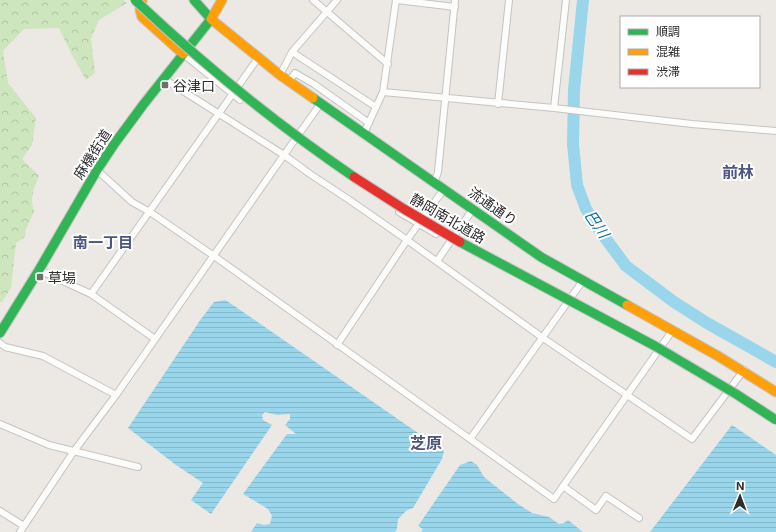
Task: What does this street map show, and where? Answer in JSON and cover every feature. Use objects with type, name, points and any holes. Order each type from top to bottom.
[{"type":"main road","name":"静岡南北道路","points":[[135,0],[185,47],[241,95],[302,142],[390,201],[476,251],[666,351],[734,391],[776,420]]},
{"type":"main road","name":"静岡南北道路","points":[[141,0],[187,44],[244,92],[304,138],[374,186],[478,248],[668,348],[736,388],[776,415]]},
{"type":"main road","points":[[141,0],[140,10],[142,17],[183,54]]},
{"type":"main road","name":"流通通り","points":[[194,0],[211,19],[280,75],[541,257],[582,282],[744,370],[776,392]]},
{"type":"main road","name":"麻機街道","points":[[0,333],[39,270],[97,170],[143,105],[211,19],[222,0]]},
{"type":"street","points":[[313,0],[388,64]]},
{"type":"street","points":[[280,75],[292,52],[337,0]]},
{"type":"street","points":[[390,0],[396,2],[455,7]]},
{"type":"street","points":[[434,183],[438,172],[455,0]]},
{"type":"street","points":[[498,104],[509,0]]},
{"type":"street","points":[[554,108],[566,0]]},
{"type":"street","points":[[364,133],[383,92],[396,2]]},
{"type":"street","points":[[292,52],[376,107]]},
{"type":"street","points":[[183,54],[294,141],[348,179],[418,224],[658,352],[728,392],[776,424]]},
{"type":"street","points":[[91,294],[258,58]]},
{"type":"street","points":[[289,81],[295,73],[314,84],[369,123]]},
{"type":"street","points":[[164,79],[284,155],[437,261],[543,338],[692,439],[744,370]]},
{"type":"street","points":[[383,92],[498,104],[554,108],[692,124],[776,131]]},
{"type":"street","points":[[20,532],[74,451],[116,395],[321,103]]},
{"type":"street","points":[[97,170],[132,202],[150,212],[214,256],[554,499],[672,331]]},
{"type":"street","points":[[337,345],[407,240],[444,189]]},
{"type":"street","points":[[437,261],[473,209]]},
{"type":"street","points":[[39,270],[91,294],[155,339]]},
{"type":"street","points":[[470,439],[582,282]]},
{"type":"street","points":[[0,343],[5,347],[43,356],[116,395]]},
{"type":"street","points":[[0,424],[49,445],[138,467]]},
{"type":"street","points":[[563,486],[596,510],[606,496],[639,518]]},
{"type":"street","points":[[0,511],[24,526]]},
{"type":"green space","points":[[0,0],[123,0],[127,3],[99,20],[91,38],[95,73],[86,80],[59,28],[24,29],[3,51],[8,83],[36,118],[32,145],[22,159],[39,176],[33,194],[32,202],[34,212],[26,229],[25,237],[16,243],[11,288],[2,302],[0,302]]},
{"type":"water","points":[[225,300],[444,451],[442,459],[413,508],[407,510],[398,519],[397,529],[395,532],[251,532],[257,523],[264,525],[270,524],[272,516],[268,509],[243,494],[287,434],[296,434],[285,425],[290,419],[290,414],[277,415],[265,412],[262,415],[263,420],[272,425],[211,514],[191,500],[203,483],[176,465],[128,428],[201,319],[214,302]]},
{"type":"water","points":[[732,425],[776,455],[776,532],[650,532]]},
{"type":"water","points":[[471,461],[477,465],[484,477],[532,513],[549,517],[559,524],[568,520],[583,532],[421,532],[423,529],[418,526],[460,465]]},
{"type":"waterway","name":"巴川","points":[[583,0],[574,90],[573,144],[577,185],[586,209],[626,266],[674,302],[707,323],[776,362]]},
{"type":"traffic: fast","points":[[135,0],[187,48],[241,93],[325,157],[354,177]]},
{"type":"traffic: fast","points":[[0,333],[39,270],[97,170],[115,143],[211,19],[194,0]]},
{"type":"traffic: fast","points":[[313,98],[541,257],[627,305]]},
{"type":"traffic: fast","points":[[460,242],[655,346],[736,394],[776,420]]},
{"type":"traffic: slow","points":[[222,0],[211,19],[280,75],[313,98]]},
{"type":"traffic: slow","points":[[142,1],[140,10],[142,17],[183,54]]},
{"type":"traffic: slow","points":[[627,305],[718,356],[776,392]]},
{"type":"traffic: jam","points":[[354,177],[460,242]]},
{"type":"place","name":"谷津口","points":[[165,85]]},
{"type":"place","name":"草場","points":[[40,277]]},
{"type":"district","name":"前林","points":[[738,172]]},
{"type":"district","name":"南一丁目","points":[[103,242]]},
{"type":"district","name":"芝原","points":[[426,443]]}]
